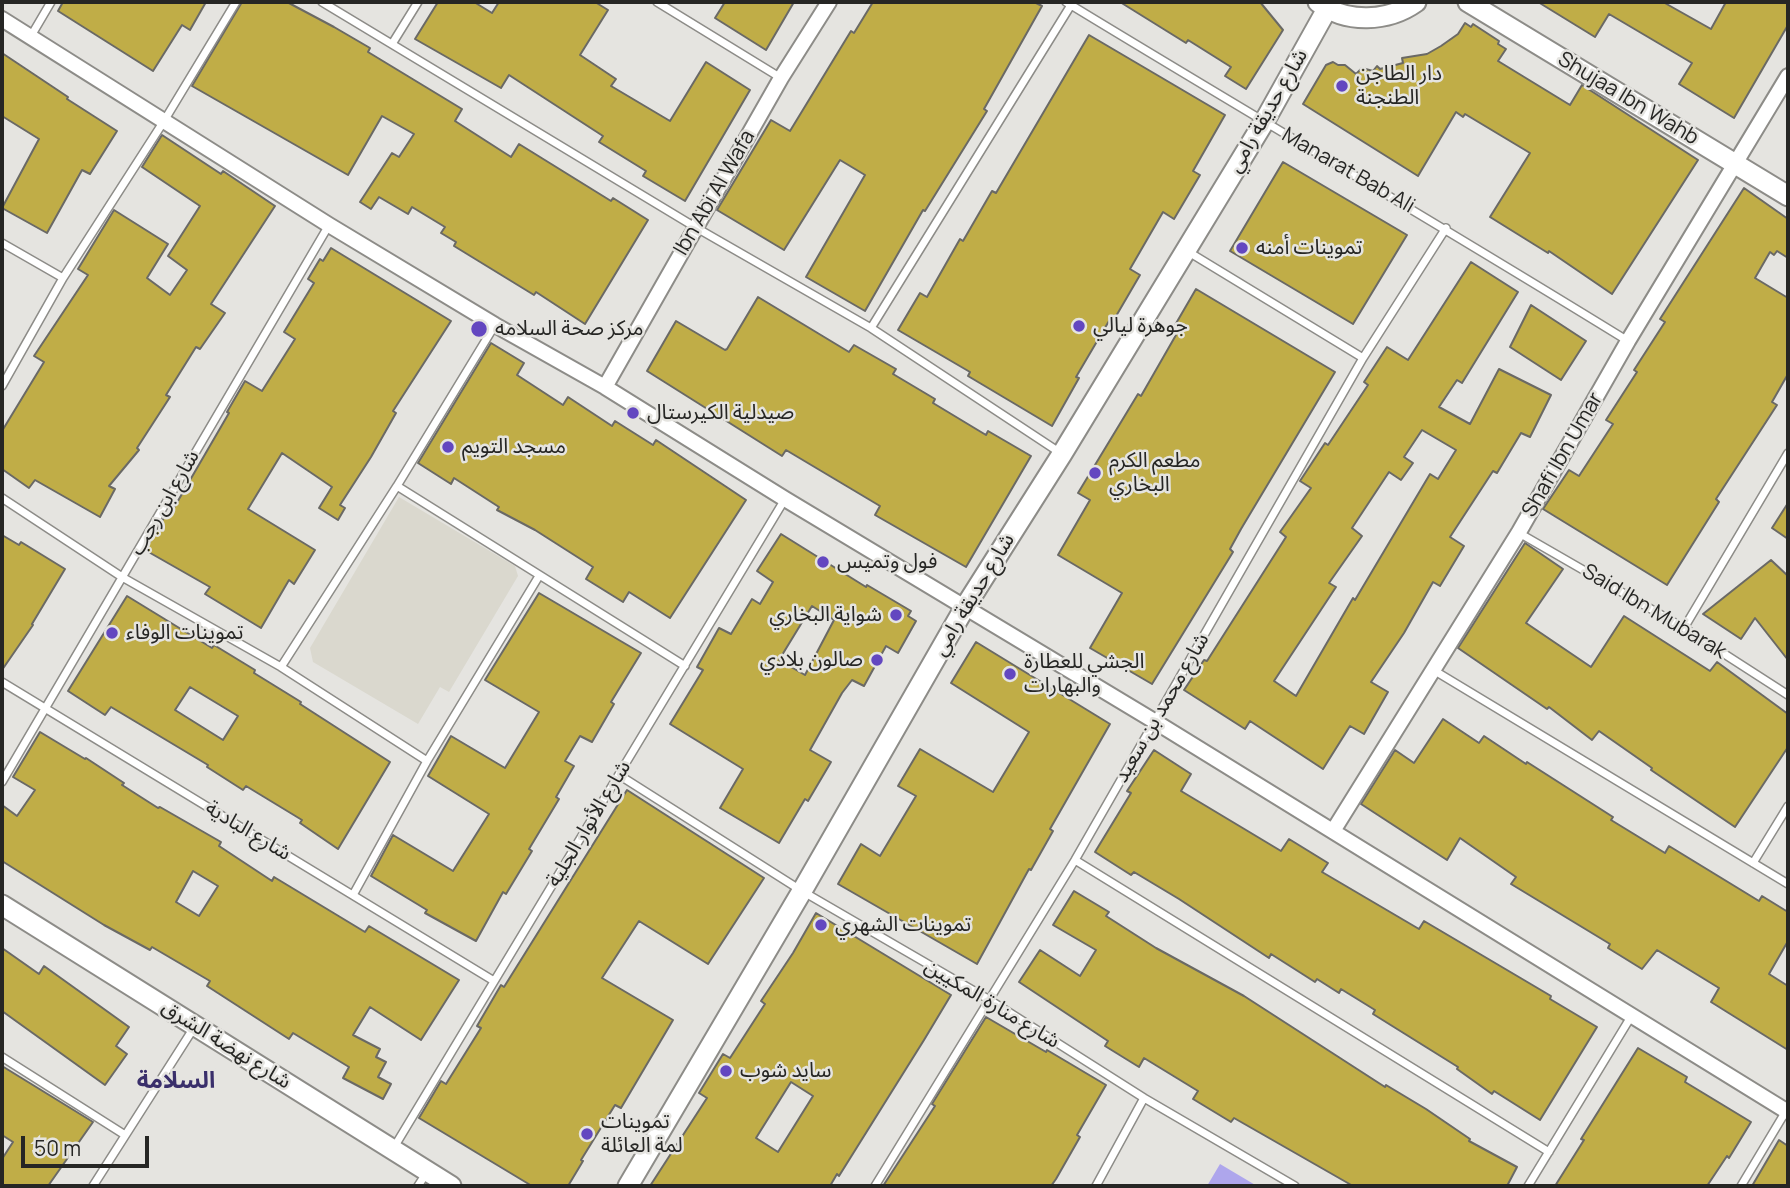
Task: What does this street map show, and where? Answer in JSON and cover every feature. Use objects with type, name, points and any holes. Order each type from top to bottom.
[{"type":"street","name":"Ibn Abi Al Wafa","points":[[605,387],[781,78],[829,2]]},
{"type":"street","points":[[1322,5],[1356,18],[1386,16],[1416,2]]},
{"type":"street","name":"Shujaa Ibn Wahb","points":[[1468,2],[1788,196]]},
{"type":"street","name":"شارع حديقة رامي","points":[[628,1186],[965,607],[1062,454],[1264,122],[1322,5]]},
{"type":"street","points":[[2,19],[328,225],[605,387],[1334,831],[1787,1112]]},
{"type":"street","name":"Shafi Ibn Umar","points":[[1334,831],[1519,532],[1628,341],[1788,76]]},
{"type":"street","name":"شارع نهضة الشرق","points":[[2,905],[393,1150],[423,1179],[451,1186]]},
{"type":"lane","points":[[30,36],[51,2]]},
{"type":"lane","points":[[2,386],[63,278],[164,121],[236,2]]},
{"type":"lane","points":[[322,2],[695,227],[871,328],[1062,454]]},
{"type":"lane","points":[[391,44],[418,2]]},
{"type":"lane","points":[[657,2],[781,78]]},
{"type":"lane","points":[[871,328],[1069,3]]},
{"type":"lane","name":"Manarat Bab Ali","points":[[1069,3],[1264,122],[1446,228],[1628,341]]},
{"type":"lane","name":"شارع ابن رجب","points":[[2,782],[328,225]]},
{"type":"lane","name":"شارع محمد بن سعيد","points":[[874,1186],[1074,860],[1363,358],[1446,228]]},
{"type":"lane","points":[[2,243],[63,278]]},
{"type":"lane","points":[[1185,249],[1363,358]]},
{"type":"lane","points":[[281,667],[397,486],[495,325]]},
{"type":"lane","points":[[1685,628],[1788,453]]},
{"type":"lane","points":[[397,486],[685,666]]},
{"type":"lane","points":[[2,498],[122,577],[281,667],[427,761]]},
{"type":"lane","name":"شارع الأنوار الجلية","points":[[393,1150],[785,499]]},
{"type":"lane","name":"Said Ibn Mubarak","points":[[1519,532],[1685,628],[1788,695]]},
{"type":"lane","points":[[353,895],[427,761],[539,576]]},
{"type":"lane","points":[[1434,671],[1788,884]]},
{"type":"lane","name":"شارع البادية","points":[[2,682],[494,981]]},
{"type":"lane","name":"شارع منارة المكيين","points":[[619,775],[802,891],[988,999],[1144,1098],[1294,1186]]},
{"type":"lane","points":[[1753,863],[1788,806]]},
{"type":"lane","points":[[1074,860],[1549,1152]]},
{"type":"lane","points":[[1528,1186],[1633,1015]]},
{"type":"lane","points":[[93,1186],[195,1026]]},
{"type":"lane","points":[[2,1057],[125,1135]]},
{"type":"lane","points":[[1096,1186],[1144,1098]]},
{"type":"lane","points":[[1741,1186],[1787,1112]]},
{"type":"shaded area","points":[[399,497],[515,566],[518,576],[449,692],[440,687],[418,724],[313,662],[310,648]]},
{"type":"shaded area","points":[[1220,1164],[1257,1186],[1207,1186]]},
{"type":"building","points":[[63,2],[206,2],[190,30],[182,25],[153,71],[58,11]]},
{"type":"building","points":[[242,2],[287,2],[334,27],[370,48],[368,52],[462,109],[455,121],[511,157],[519,144],[611,201],[613,198],[648,220],[585,324],[536,292],[534,295],[454,246],[456,242],[441,233],[445,227],[412,207],[408,214],[379,197],[371,209],[360,202],[392,153],[399,157],[414,134],[382,116],[348,175],[192,86]]},
{"type":"building","points":[[438,2],[474,2],[492,13],[499,2],[595,2],[608,10],[580,55],[616,79],[611,86],[670,121],[706,62],[750,90],[685,201],[643,176],[646,171],[599,142],[603,136],[509,75],[501,88],[415,39]]},
{"type":"building","points":[[725,2],[794,2],[766,50],[715,18]]},
{"type":"building","points":[[873,2],[1034,2],[1042,6],[984,109],[987,111],[925,211],[923,210],[865,311],[806,277],[865,175],[840,160],[784,250],[717,210],[771,120],[790,131],[851,31],[854,33]]},
{"type":"building","points":[[1120,2],[1260,2],[1283,30],[1246,89],[1225,76],[1231,67]]},
{"type":"building","points":[[1538,2],[1663,2],[1711,29],[1726,2],[1788,2],[1788,25],[1734,118],[1679,84],[1692,63],[1609,14],[1595,37]]},
{"type":"building","points":[[1465,23],[1471,27],[1473,24],[1499,41],[1498,44],[1506,49],[1498,61],[1570,105],[1582,85],[1698,160],[1612,294],[1549,251],[1548,253],[1490,217],[1530,153],[1465,114],[1463,117],[1456,112],[1418,176],[1303,104],[1326,65],[1333,62],[1345,65],[1356,74],[1362,68],[1373,71],[1377,66],[1380,69],[1403,63],[1402,58],[1427,54],[1441,46],[1458,34]]},
{"type":"building","points":[[1089,35],[1225,115],[1193,171],[1200,175],[1174,219],[1163,212],[1130,269],[1140,275],[1076,377],[1079,378],[1052,426],[968,376],[970,372],[898,330],[920,293],[927,297],[960,239],[963,241],[992,191],[996,193]]},
{"type":"building","points":[[2,53],[117,131],[90,174],[82,170],[47,233],[2,208],[39,139],[2,116]]},
{"type":"building","points":[[162,135],[275,206],[211,304],[225,313],[200,349],[196,347],[166,395],[170,397],[137,448],[139,450],[109,486],[115,489],[100,517],[35,480],[29,488],[2,469],[2,431],[44,362],[34,356],[88,275],[78,269],[114,210],[168,244],[147,278],[170,295],[187,270],[168,256],[200,206],[142,167]]},
{"type":"building","points":[[1283,162],[1407,235],[1353,324],[1230,251]]},
{"type":"building","points":[[1744,188],[1788,219],[1788,258],[1777,251],[1774,255],[1770,252],[1755,278],[1788,298],[1788,374],[1772,402],[1777,405],[1716,499],[1719,502],[1667,585],[1543,509],[1569,470],[1579,476],[1613,424],[1606,420],[1665,322],[1660,319]]},
{"type":"building","points":[[331,248],[451,321],[393,411],[396,413],[340,505],[345,508],[338,520],[319,508],[332,487],[282,453],[248,509],[315,550],[294,584],[289,580],[261,628],[205,594],[210,587],[145,550],[165,516],[168,518],[245,381],[262,391],[295,339],[284,332],[314,283],[308,279],[320,259],[323,261]]},
{"type":"building","points":[[1471,262],[1518,292],[1462,383],[1457,380],[1439,407],[1470,424],[1499,369],[1551,395],[1530,437],[1521,433],[1497,473],[1493,471],[1450,537],[1464,546],[1440,586],[1433,582],[1404,633],[1371,682],[1388,692],[1364,734],[1350,726],[1323,769],[1250,721],[1245,729],[1184,690],[1204,660],[1207,661],[1286,537],[1280,532],[1311,488],[1300,481],[1368,385],[1364,382],[1387,347],[1408,360]],"holes":[[[1422,430],[1456,450],[1438,479],[1430,474],[1296,696],[1274,681],[1336,587],[1329,583],[1362,536],[1352,528],[1389,472],[1401,480],[1413,463],[1404,457]]]},
{"type":"building","points":[[1196,289],[1335,372],[1241,529],[1230,549],[1233,552],[1152,684],[1090,648],[1122,593],[1058,555],[1090,500],[1078,493],[1138,394],[1141,396],[1176,335],[1171,332]]},
{"type":"building","points":[[758,297],[849,352],[854,345],[896,369],[893,374],[935,399],[933,403],[986,435],[988,431],[1031,456],[966,567],[875,515],[880,506],[786,450],[782,456],[647,371],[676,321],[727,349]]},
{"type":"building","points":[[1531,305],[1586,341],[1561,380],[1510,347]]},
{"type":"building","points":[[491,343],[524,363],[517,375],[563,405],[568,397],[612,426],[615,421],[653,445],[656,440],[746,500],[670,618],[629,592],[623,602],[586,579],[593,567],[535,530],[497,510],[499,507],[454,478],[451,484],[418,463]]},
{"type":"building","points":[[1788,503],[1788,539],[1772,528]]},
{"type":"building","points":[[781,534],[866,587],[867,585],[911,611],[908,616],[916,621],[898,653],[886,646],[864,686],[852,680],[842,693],[810,750],[831,762],[779,843],[720,808],[743,769],[670,724],[703,670],[697,667],[719,628],[731,634],[752,599],[760,604],[773,582],[757,571]],"holes":[[[812,606],[834,620],[805,675],[779,660]]]},
{"type":"building","points":[[2,535],[19,545],[21,542],[65,569],[33,625],[2,670]]},
{"type":"building","points":[[1525,543],[1563,569],[1526,623],[1591,667],[1624,616],[1710,671],[1717,662],[1788,714],[1788,747],[1735,827],[1599,731],[1592,740],[1549,707],[1547,709],[1458,648]]},
{"type":"building","points":[[1771,560],[1788,576],[1788,660],[1755,618],[1741,639],[1703,614]]},
{"type":"building","points":[[539,593],[641,653],[611,702],[614,704],[592,742],[580,736],[565,761],[574,766],[556,797],[559,799],[529,849],[532,851],[506,894],[503,892],[476,941],[425,913],[427,910],[371,876],[393,835],[453,871],[489,814],[428,776],[451,736],[505,768],[539,712],[485,680]]},
{"type":"building","points":[[127,596],[212,648],[214,645],[255,670],[254,673],[390,762],[338,849],[300,823],[302,820],[246,786],[243,790],[207,767],[208,765],[111,707],[105,715],[68,691]],"holes":[[[190,687],[238,716],[223,740],[175,710]]]},
{"type":"building","points":[[976,642],[1110,724],[977,964],[838,884],[861,844],[880,856],[916,796],[898,786],[920,749],[993,792],[1029,732],[951,683]]},
{"type":"building","points":[[1443,719],[1479,743],[1484,736],[1665,853],[1669,846],[1759,901],[1762,896],[1788,912],[1788,941],[1769,974],[1788,986],[1788,1050],[1711,1002],[1719,988],[1657,950],[1642,969],[1608,948],[1610,944],[1511,884],[1516,877],[1460,838],[1447,860],[1361,804],[1395,750],[1414,763]]},
{"type":"building","points":[[40,732],[86,758],[158,808],[221,842],[219,846],[272,881],[274,877],[365,932],[369,926],[459,980],[421,1040],[370,1007],[353,1035],[380,1049],[376,1057],[386,1062],[378,1077],[391,1084],[383,1099],[343,1078],[349,1067],[293,1033],[289,1039],[207,986],[210,981],[152,947],[150,950],[104,925],[2,861],[2,805],[17,816],[35,790],[13,777]],"holes":[[[193,871],[218,886],[199,916],[176,902]]]},
{"type":"building","points":[[1154,750],[1191,774],[1181,791],[1281,851],[1289,839],[1328,863],[1322,872],[1419,929],[1424,921],[1551,996],[1550,999],[1597,1027],[1540,1120],[1494,1091],[1492,1094],[1457,1069],[1458,1067],[1373,1014],[1375,1010],[1341,989],[1339,993],[1317,979],[1315,982],[1271,954],[1269,958],[1179,899],[1134,872],[1131,875],[1095,852],[1131,793],[1127,791]]},
{"type":"building","points":[[627,790],[764,878],[708,964],[639,921],[602,978],[673,1020],[621,1108],[615,1105],[568,1186],[532,1186],[419,1118],[441,1081],[446,1084],[481,1028],[477,1026],[501,985],[504,987]]},
{"type":"building","points":[[1074,891],[1109,912],[1106,916],[1156,948],[1244,996],[1385,1087],[1386,1085],[1426,1109],[1470,1139],[1469,1141],[1517,1167],[1507,1186],[1353,1186],[1234,1118],[1231,1122],[1193,1099],[1198,1091],[1144,1058],[1139,1067],[1105,1046],[1108,1041],[1019,982],[1040,950],[1080,976],[1096,950],[1053,925]]},
{"type":"building","points":[[816,913],[951,995],[839,1176],[837,1174],[830,1186],[650,1186],[707,1098],[699,1093],[723,1054],[730,1058],[765,1004],[761,1001]],"holes":[[[791,1082],[813,1096],[778,1152],[756,1138]]]},
{"type":"building","points":[[2,948],[39,974],[44,966],[129,1027],[116,1046],[127,1054],[105,1085],[2,1011]]},
{"type":"building","points":[[986,1017],[1106,1085],[1077,1135],[1080,1137],[1056,1179],[1051,1186],[883,1186],[935,1106],[932,1104]]},
{"type":"building","points":[[1638,1048],[1687,1077],[1685,1082],[1751,1122],[1729,1158],[1727,1156],[1707,1186],[1555,1186],[1584,1140],[1581,1139]]},
{"type":"building","points":[[2,1066],[93,1122],[48,1186],[2,1186],[2,1159],[13,1142],[2,1135]]},
{"type":"building","points":[[1779,1140],[1788,1146],[1788,1186],[1752,1186]]},
{"type":"place","name":"دار الطاجن الطنجنة","points":[[1342,86]]},
{"type":"place","name":"تموينات أمنه","points":[[1242,248]]},
{"type":"place","name":"جوهرة ليالي","points":[[1079,326]]},
{"type":"place","name":"مركز صحة السلامه","points":[[479,329]]},
{"type":"place","name":"صيدلية الكيرستال","points":[[633,413]]},
{"type":"place","name":"مسجد التويم","points":[[448,447]]},
{"type":"place","name":"مطعم الكرم البخاري","points":[[1095,473]]},
{"type":"place","name":"فول وتميس","points":[[823,562]]},
{"type":"place","name":"شواية البخاري","points":[[896,615]]},
{"type":"place","name":"تموينات الوفاء","points":[[112,633]]},
{"type":"place","name":"صالون بلادي","points":[[877,660]]},
{"type":"place","name":"الجشي للعطارة والبهارات","points":[[1010,674]]},
{"type":"place","name":"تموينات الشهري","points":[[821,925]]},
{"type":"place","name":"سايد شوب","points":[[726,1071]]},
{"type":"place","name":"تموينات لمة العائلة","points":[[587,1134]]},
{"type":"district","name":"السلامة","points":[[176,1082]]}]
